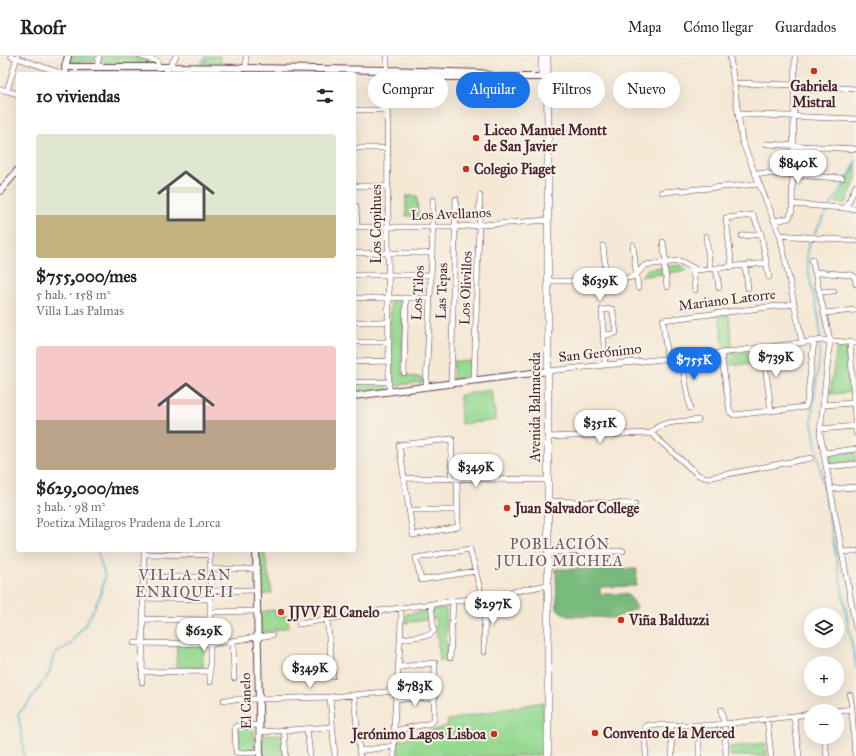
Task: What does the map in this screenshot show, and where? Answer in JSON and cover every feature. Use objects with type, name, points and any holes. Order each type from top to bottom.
[{"type":"main road","name":"Avenida Balmaceda","points":[[545,72],[547,56]]},
{"type":"main road","name":"Avenida Balmaceda","points":[[546,108],[548,220],[548,756]]},
{"type":"street","points":[[65,72],[68,56]]},
{"type":"street","points":[[97,67],[99,56]]},
{"type":"street","points":[[141,56],[156,61],[158,68]]},
{"type":"street","points":[[166,72],[176,56]]},
{"type":"street","points":[[246,56],[246,71]]},
{"type":"street","name":"Los Copihues","points":[[386,56],[389,392]]},
{"type":"street","points":[[730,56],[742,141],[780,235],[802,342]]},
{"type":"street","points":[[774,221],[787,218],[790,216],[792,211],[795,56]]},
{"type":"street","points":[[7,91],[14,57],[43,68],[65,72],[97,67],[169,67],[246,71],[316,72],[387,70],[395,77],[538,77]]},
{"type":"street","points":[[41,72],[43,68]]},
{"type":"street","points":[[734,83],[856,89]]},
{"type":"street","points":[[0,89],[16,93]]},
{"type":"street","points":[[356,110],[387,110]]},
{"type":"street","points":[[738,114],[856,119]]},
{"type":"street","points":[[768,144],[855,149]]},
{"type":"street","points":[[356,148],[387,148]]},
{"type":"street","points":[[0,190],[16,172]]},
{"type":"street","points":[[755,173],[842,178]]},
{"type":"street","points":[[662,192],[759,184]]},
{"type":"street","points":[[356,186],[387,186]]},
{"type":"street","points":[[846,208],[856,186]]},
{"type":"street","name":"Los Olivillos","points":[[474,380],[480,196]]},
{"type":"street","name":"Las Tepas","points":[[451,384],[456,199]]},
{"type":"street","name":"Los Tilos","points":[[426,387],[433,227],[432,200]]},
{"type":"street","points":[[792,204],[856,208]]},
{"type":"street","points":[[732,267],[726,218],[753,215],[761,234],[769,276]]},
{"type":"street","name":"Los Avellanos","points":[[356,227],[456,227],[548,220]]},
{"type":"street","points":[[742,236],[761,234]]},
{"type":"street","points":[[780,235],[856,241]]},
{"type":"street","points":[[706,236],[710,269]]},
{"type":"street","points":[[663,242],[667,287]]},
{"type":"street","points":[[633,245],[638,288]]},
{"type":"street","points":[[603,246],[607,280]]},
{"type":"street","points":[[356,253],[432,253]]},
{"type":"street","points":[[812,259],[830,340],[820,429],[856,628]]},
{"type":"street","points":[[548,281],[607,280],[627,278],[635,276],[645,265],[680,261],[697,270],[766,263]]},
{"type":"street","points":[[745,266],[748,288]]},
{"type":"street","points":[[693,268],[695,290]]},
{"type":"street","points":[[716,268],[719,288]]},
{"type":"street","points":[[815,272],[851,275],[855,277],[856,284]]},
{"type":"street","points":[[356,275],[431,275]]},
{"type":"street","points":[[820,292],[834,292]]},
{"type":"street","points":[[356,298],[430,298]]},
{"type":"street","points":[[404,373],[406,298]]},
{"type":"street","name":"Mariano Latorre","points":[[667,358],[663,320],[794,304]]},
{"type":"street","points":[[604,335],[616,333],[612,310],[602,310],[605,365]]},
{"type":"street","points":[[824,313],[856,310]]},
{"type":"street","points":[[356,322],[388,322]]},
{"type":"street","points":[[721,353],[730,412],[734,415],[805,408],[818,340]]},
{"type":"street","name":"San Gerónimo","points":[[356,396],[548,371],[721,353],[818,340],[856,343]]},
{"type":"street","points":[[356,342],[389,342]]},
{"type":"street","points":[[850,342],[856,432]]},
{"type":"street","points":[[763,347],[771,411]]},
{"type":"street","points":[[681,357],[690,408]]},
{"type":"street","points":[[356,362],[389,362]]},
{"type":"street","points":[[356,382],[389,382]]},
{"type":"street","points":[[823,405],[854,403]]},
{"type":"street","points":[[651,433],[654,428],[661,424],[698,420]]},
{"type":"street","points":[[820,429],[856,426]]},
{"type":"street","points":[[548,437],[651,433],[698,475],[707,478],[811,458]]},
{"type":"street","points":[[451,479],[452,439],[399,445],[413,535],[458,527],[457,479]]},
{"type":"street","points":[[824,453],[856,449]]},
{"type":"street","points":[[826,467],[856,464]]},
{"type":"street","points":[[405,478],[548,480]]},
{"type":"street","points":[[831,489],[856,487]]},
{"type":"street","points":[[548,501],[636,504]]},
{"type":"street","points":[[409,510],[458,510]]},
{"type":"street","points":[[476,571],[421,580],[416,558],[470,549],[484,597],[484,652]]},
{"type":"street","points":[[548,552],[623,551]]},
{"type":"street","points":[[842,552],[856,551]]},
{"type":"street","points":[[142,682],[144,552],[210,553],[210,682]]},
{"type":"street","name":"El Canelo","points":[[256,552],[260,754]]},
{"type":"street","points":[[210,569],[256,569]]},
{"type":"street","points":[[144,577],[210,578]]},
{"type":"street","points":[[299,624],[484,597],[548,585]]},
{"type":"street","points":[[210,591],[256,590]]},
{"type":"street","points":[[143,598],[210,599]]},
{"type":"street","points":[[450,658],[453,601]]},
{"type":"street","points":[[401,639],[429,635],[433,633],[432,604]]},
{"type":"street","points":[[394,756],[396,691],[401,639],[401,608]]},
{"type":"street","points":[[210,612],[257,611]]},
{"type":"street","points":[[327,619],[333,676]]},
{"type":"street","points":[[143,620],[210,620]]},
{"type":"street","points":[[134,643],[210,644],[272,635]]},
{"type":"street","points":[[233,641],[234,678]]},
{"type":"street","points":[[394,732],[431,724],[433,722],[435,698],[435,663],[399,667]]},
{"type":"street","points":[[142,672],[210,671]]},
{"type":"street","points":[[224,700],[354,696],[396,691]]},
{"type":"street","points":[[850,695],[855,756]]},
{"type":"street","points":[[354,696],[360,753],[394,746]]},
{"type":"street","points":[[330,697],[335,756]]},
{"type":"street","points":[[396,699],[435,698]]},
{"type":"street","points":[[844,709],[852,708]]},
{"type":"street","points":[[721,710],[724,724],[726,756]]},
{"type":"street","points":[[646,756],[646,727],[648,725],[724,724],[804,715]]},
{"type":"street","points":[[794,716],[799,756]]},
{"type":"street","points":[[766,719],[772,756]]},
{"type":"street","points":[[259,725],[236,726],[235,728],[236,752],[260,754]]},
{"type":"street","points":[[671,725],[672,756]]},
{"type":"street","points":[[699,725],[699,756]]},
{"type":"street","points":[[259,732],[332,727]]},
{"type":"street","points":[[307,729],[310,756]]},
{"type":"street","points":[[284,730],[286,756]]},
{"type":"street","points":[[825,744],[827,756]]},
{"type":"green space","points":[[70,56],[95,56],[94,62],[69,62]]},
{"type":"green space","points":[[100,56],[132,56],[154,62],[154,64],[99,62]]},
{"type":"green space","points":[[210,56],[220,56],[220,65],[201,65]]},
{"type":"green space","points":[[856,164],[856,179],[846,203],[836,203]]},
{"type":"green space","points":[[406,196],[417,196],[418,216],[406,216]]},
{"type":"green space","points":[[681,265],[688,270],[640,277],[648,269]]},
{"type":"green space","points":[[390,296],[404,296],[402,375],[424,378],[424,382],[392,386]]},
{"type":"green space","points":[[729,315],[733,353],[759,351],[761,363],[726,365],[719,316]]},
{"type":"green space","points":[[837,345],[846,346],[851,392],[830,394]]},
{"type":"green space","points":[[454,361],[472,361],[472,377],[453,379]]},
{"type":"green space","points":[[356,381],[387,381],[387,391],[356,394]]},
{"type":"green space","points":[[491,390],[496,420],[461,424],[460,395]]},
{"type":"green space","points":[[855,452],[856,461],[831,464],[829,454]]},
{"type":"green space","points":[[259,552],[264,552],[272,593],[259,596]]},
{"type":"green space","points":[[556,569],[637,569],[636,586],[600,587],[600,594],[627,594],[637,608],[615,618],[567,616],[557,609]]},
{"type":"green space","points":[[446,608],[446,661],[440,661],[435,618],[406,623],[406,614]]},
{"type":"green space","points":[[274,610],[276,617],[287,615],[289,627],[260,633],[259,612]]},
{"type":"green space","points":[[177,644],[204,645],[203,668],[176,666]]},
{"type":"green space","points":[[543,702],[544,754],[529,756],[399,756],[398,741],[447,726],[448,720]]},
{"type":"green space","points":[[252,727],[254,730],[254,749],[242,751],[238,749],[237,730],[239,728]]},
{"type":"green space","points":[[281,734],[284,756],[264,756],[264,735]]},
{"type":"green space","points":[[765,743],[767,756],[730,756],[730,747]]},
{"type":"waterway","points":[[199,65],[207,56]]},
{"type":"waterway","points":[[831,205],[851,172],[856,160]]},
{"type":"waterway","points":[[814,234],[829,208]]},
{"type":"waterway","points":[[810,241],[807,249],[808,269],[818,312],[820,333],[812,423],[856,667]]},
{"type":"waterway","points":[[24,756],[18,714],[29,702],[49,674],[54,655],[70,644],[87,622],[100,596],[105,576],[98,552]]},
{"type":"place","name":"Gabriela Mistral","points":[[814,71]]},
{"type":"place","name":"Liceo Manuel Montt de San Javier","points":[[476,138]]},
{"type":"place","name":"Colegio Piaget","points":[[466,169]]},
{"type":"place","name":"Juan Salvador College","points":[[507,508]]},
{"type":"place","name":"JJVV El Canelo","points":[[281,612]]},
{"type":"place","name":"Viña Balduzzi","points":[[621,620]]},
{"type":"place","name":"Convento de la Merced","points":[[595,733]]},
{"type":"place","name":"Jerónimo Lagos Lisboa","points":[[494,734]]},
{"type":"district","name":"POBLACIÓN JULIO MICHEA","points":[[560,552]]},
{"type":"district","name":"VILLA SAN ENRIQUE II","points":[[185,584]]}]
